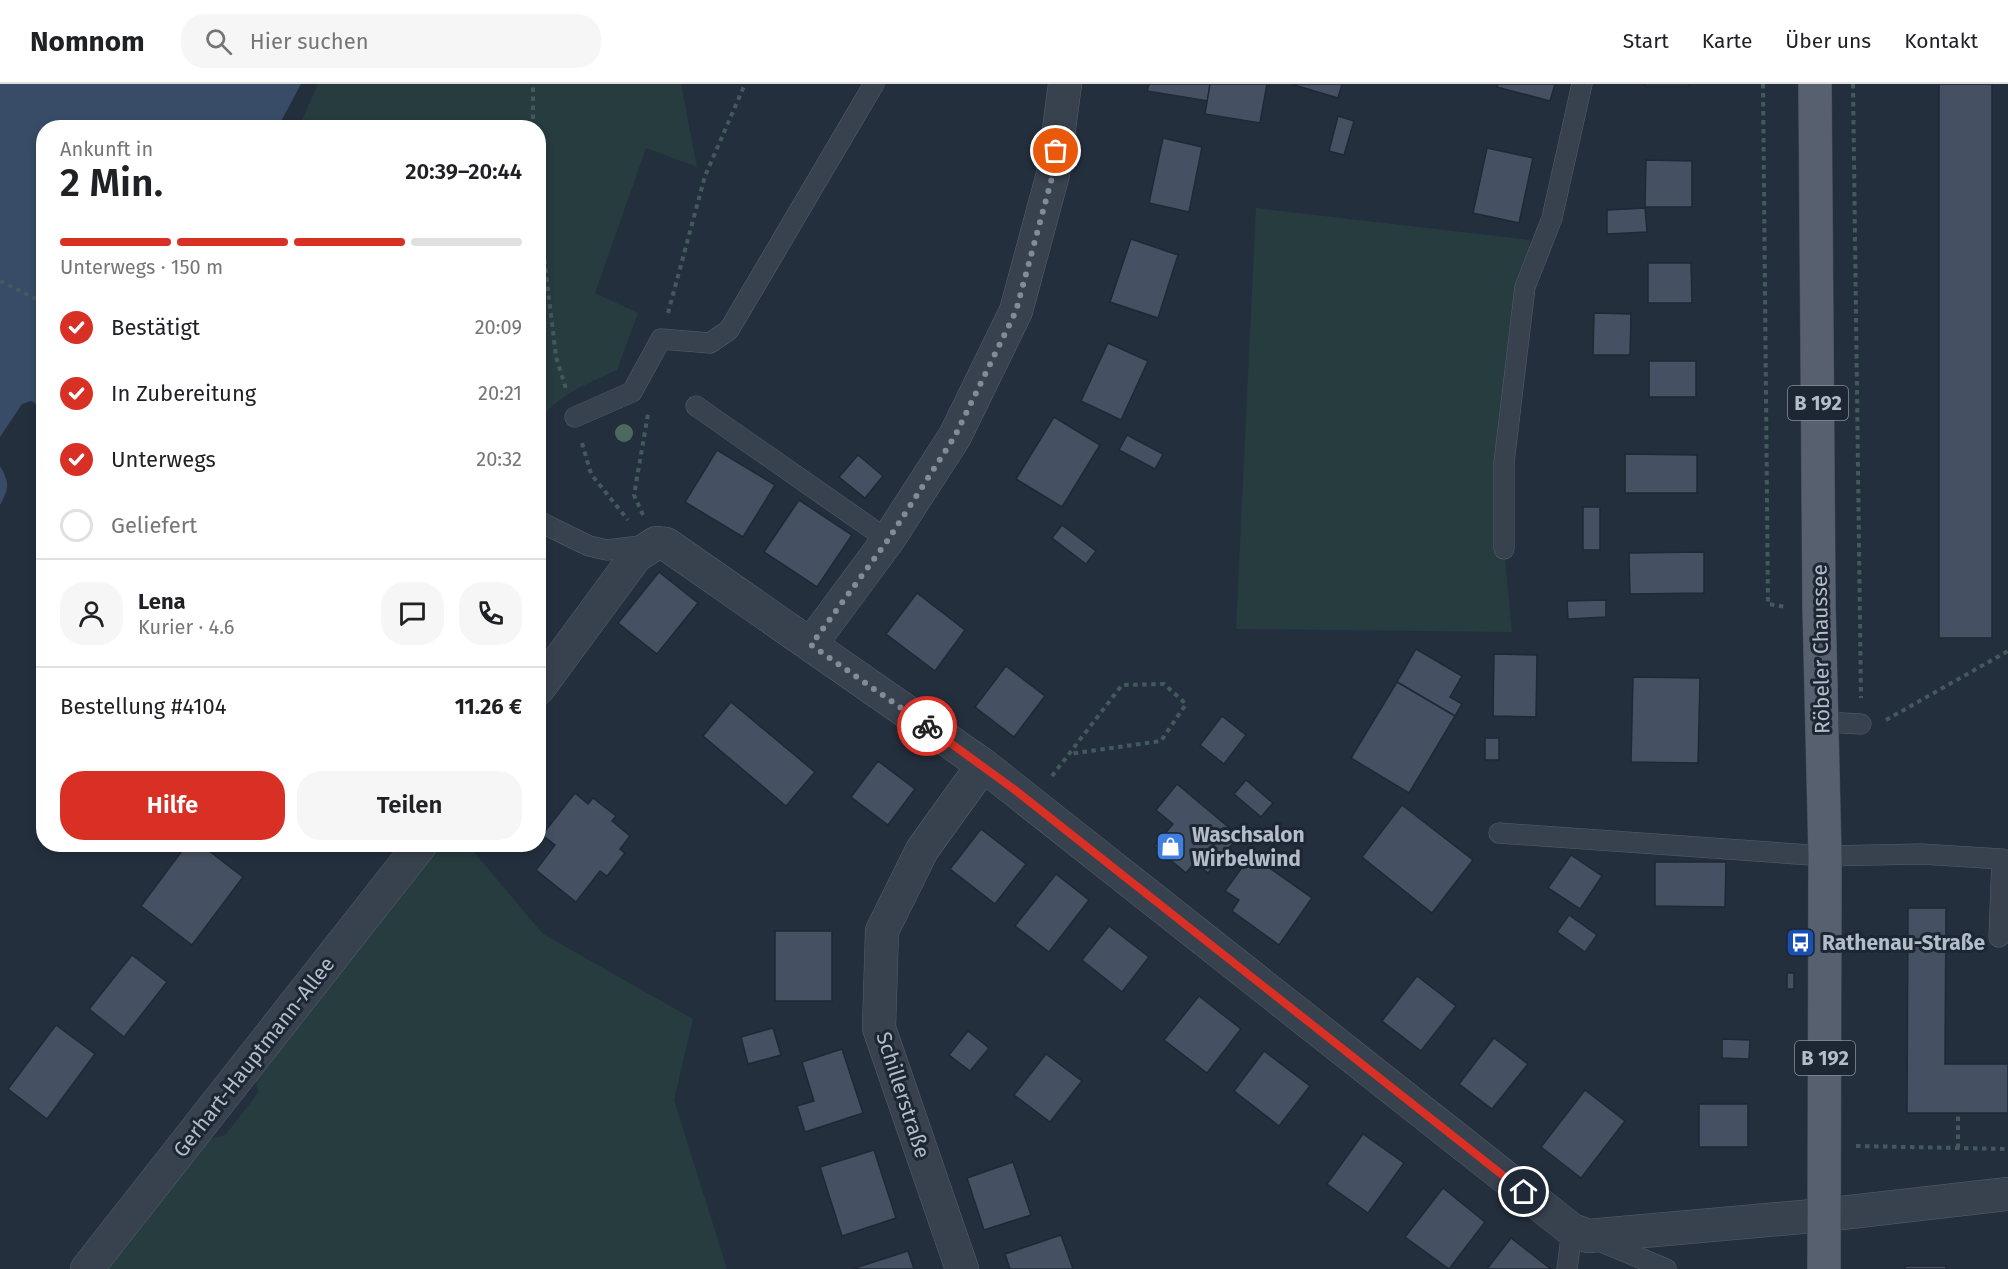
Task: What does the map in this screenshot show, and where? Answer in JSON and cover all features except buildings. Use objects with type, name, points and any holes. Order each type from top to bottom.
[{"type":"main road","name":"Röbeler Chaussee","points":[[1815,84],[1819,594],[1825,856],[1824,1215]]},
{"type":"main road","name":"B 192","points":[[1824,1215],[1824,1269]]},
{"type":"street","points":[[811,645],[888,540],[955,436],[1016,311],[1053,174],[1065,84]]},
{"type":"street","points":[[546,678],[636,556],[656,543],[666,544],[983,765],[1580,1233],[1824,1215],[2008,1194]]},
{"type":"street","name":"Schillerstraße","points":[[962,1269],[879,1028],[882,931],[922,850],[983,765]]},
{"type":"street","name":"Gerhart-Hauptmann-Allee","points":[[87,1269],[415,852]]},
{"type":"lane","points":[[575,417],[632,392],[661,339],[710,343],[729,330],[874,84]]},
{"type":"lane","points":[[1504,549],[1504,463],[1525,287],[1552,218],[1582,84]]},
{"type":"lane","points":[[696,406],[888,540]]},
{"type":"lane","points":[[546,524],[589,546],[607,550],[656,543]]},
{"type":"lane","points":[[1823,722],[1861,724]]},
{"type":"lane","points":[[1499,833],[1825,856],[1921,854],[2002,859],[1999,936]]},
{"type":"lane","points":[[1567,1269],[1580,1233],[1666,1269]]},
{"type":"path","points":[[532,120],[533,84]]},
{"type":"path","points":[[1763,84],[1768,604],[1791,608]]},
{"type":"path","points":[[1853,84],[1861,724],[1879,724],[2008,651]]},
{"type":"path","points":[[546,273],[556,357],[591,474],[623,516],[656,543]]},
{"type":"path","points":[[0,281],[36,299]]},
{"type":"path","points":[[1031,802],[1122,685],[1164,684],[1186,704],[1161,741],[1069,754]]},
{"type":"path","points":[[1958,1148],[1959,1113]]},
{"type":"path","points":[[1825,1145],[2008,1149]]},
{"type":"green space","points":[[318,84],[681,84],[697,167],[646,148],[595,293],[638,313],[617,370],[573,391],[546,413],[546,120],[302,120]]},
{"type":"green space","points":[[1256,208],[1530,240],[1504,549],[1512,632],[1236,629]]},
{"type":"green space","points":[[431,852],[474,852],[543,934],[693,1019],[674,1100],[727,1269],[103,1269],[207,1139],[225,1135],[259,1092],[254,1077]]},
{"type":"water","points":[[0,84],[301,84],[282,120],[36,120],[36,404],[31,401],[22,404],[0,437]]},
{"type":"water","points":[[0,466],[7,486],[0,505]]},
{"type":"way so far","points":[[927,726],[811,645],[888,540],[955,436],[1016,311],[1053,174],[1056,151]]},
{"type":"place","name":"Waschsalon Wirbelwind","points":[[1171,847]]},
{"type":"place","name":"Rathenau-Straße","points":[[1801,943]]},
{"type":"route","points":[[927,726],[983,765],[1524,1192]]}]
